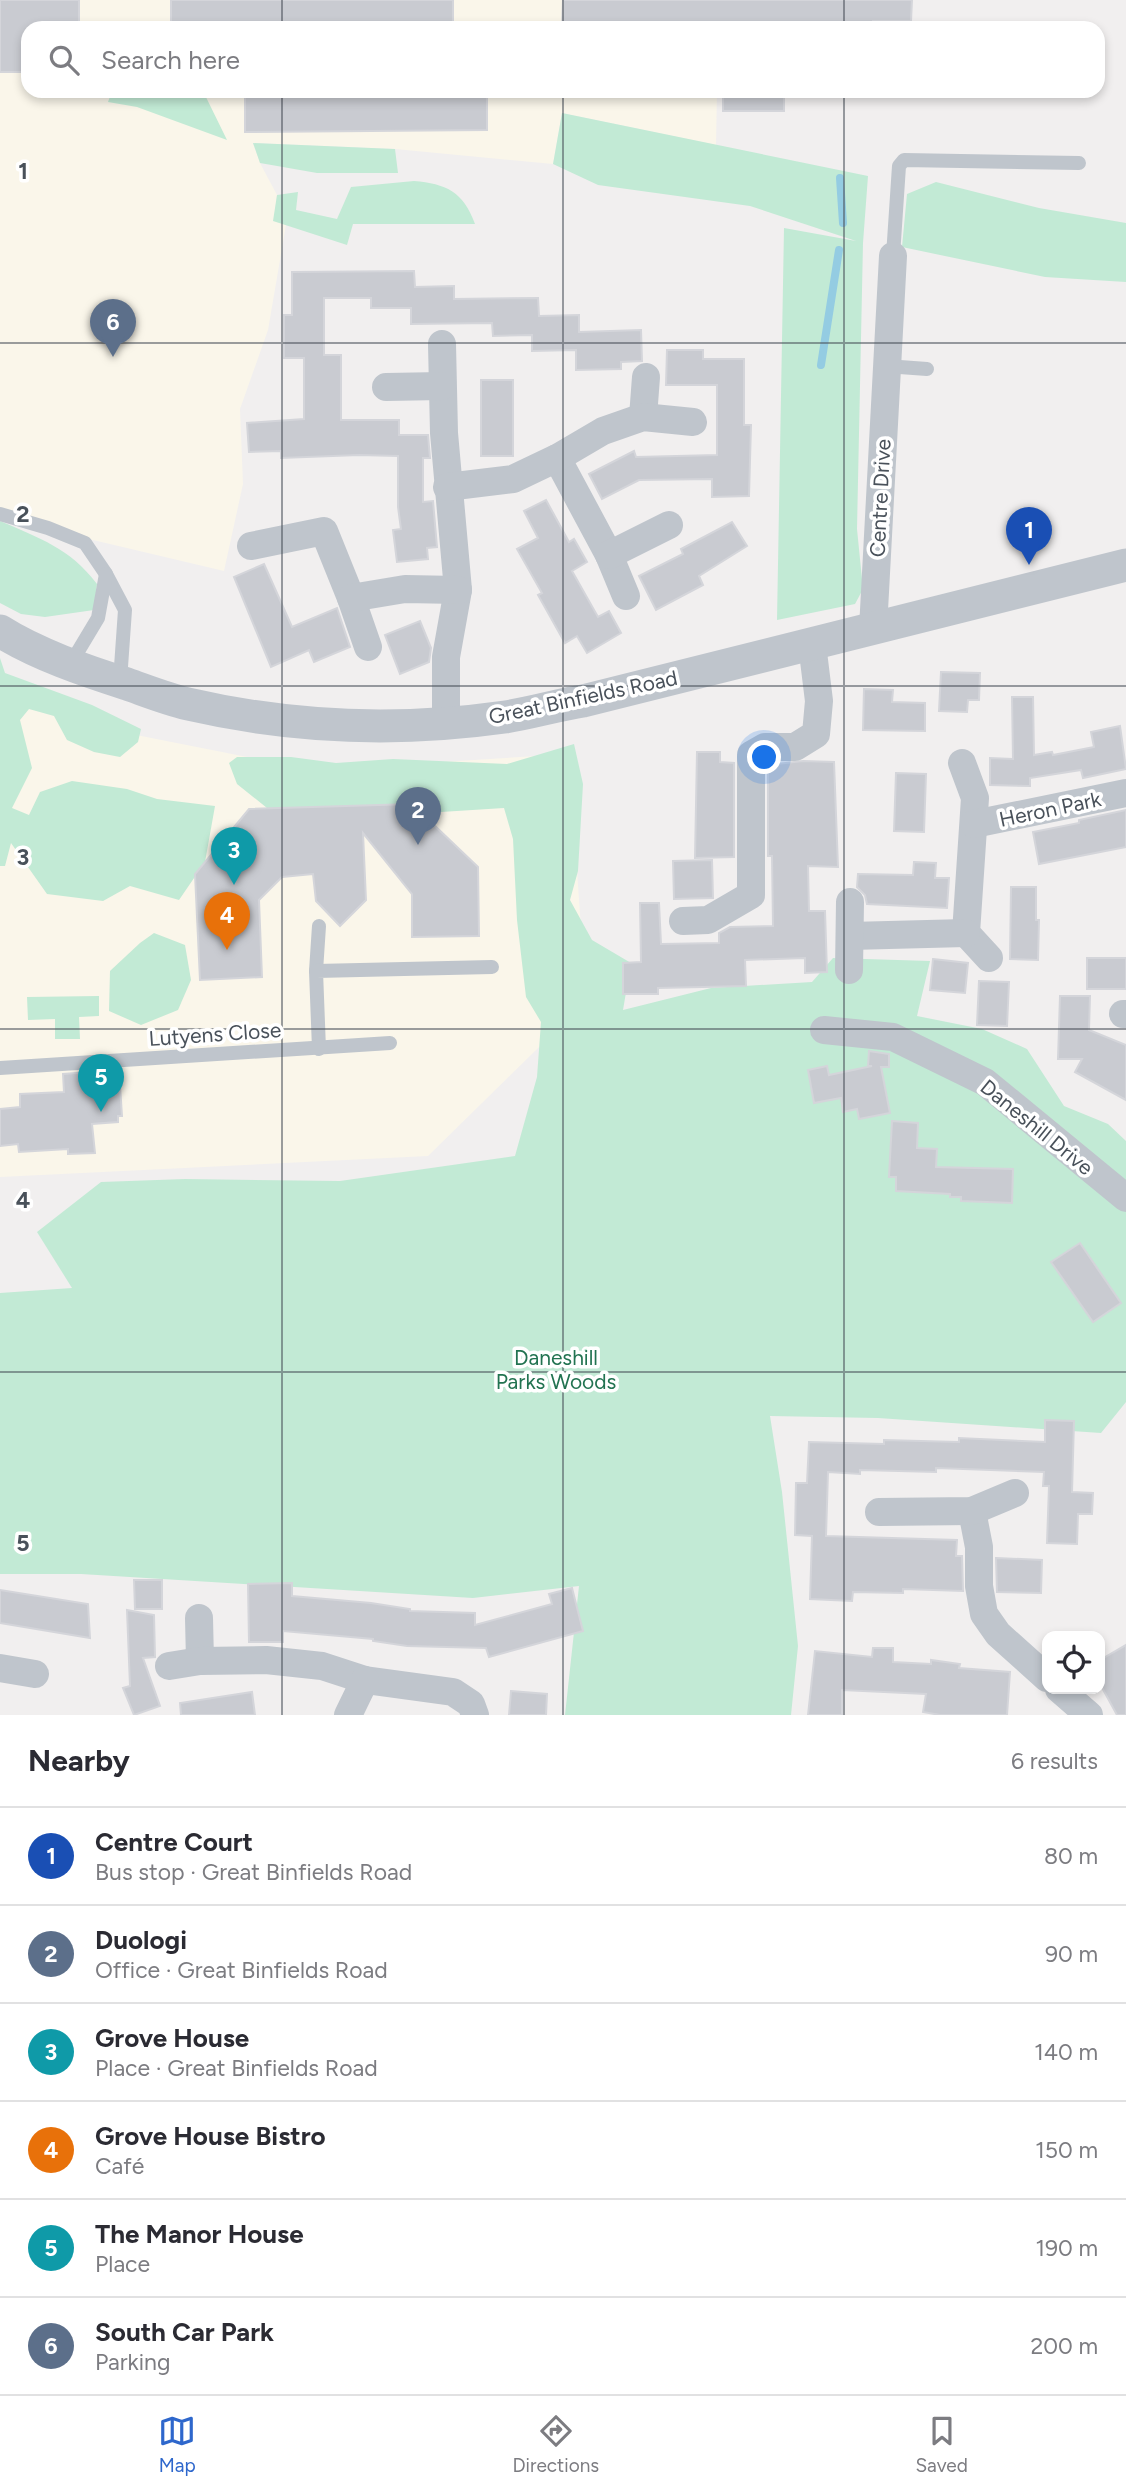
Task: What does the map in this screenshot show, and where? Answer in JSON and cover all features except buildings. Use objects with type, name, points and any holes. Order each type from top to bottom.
[{"type":"street","name":"Centre Drive","points":[[873,629],[893,256]]},
{"type":"street","points":[[442,344],[447,487],[458,590],[446,657],[446,722]]},
{"type":"street","points":[[643,417],[646,377]]},
{"type":"street","points":[[386,387],[442,386]]},
{"type":"street","points":[[447,487],[513,479],[557,458],[603,431],[643,417],[693,422]]},
{"type":"street","points":[[557,458],[609,555],[626,596]]},
{"type":"street","points":[[609,555],[670,525]]},
{"type":"street","points":[[251,546],[324,531],[368,647]]},
{"type":"street","name":"Great Binfields Road","points":[[0,631],[71,663],[186,703],[310,724],[393,726],[505,716],[583,701],[1126,565]]},
{"type":"street","points":[[351,598],[405,589],[458,590]]},
{"type":"street","points":[[683,921],[708,920],[751,895],[751,755],[765,747],[795,747],[816,734],[819,701],[812,644]]},
{"type":"street","name":"Heron Park","points":[[962,763],[975,798],[966,933]]},
{"type":"street","name":"Heron Park","points":[[974,824],[1126,793]]},
{"type":"street","points":[[849,970],[850,902]]},
{"type":"street","points":[[850,936],[966,933],[989,958]]},
{"type":"street","name":"Daneshill Drive","points":[[824,1030],[893,1037],[985,1082],[1126,1198]]},
{"type":"street","points":[[879,1513],[972,1511],[1015,1493]]},
{"type":"street","points":[[972,1511],[979,1547],[979,1586],[984,1614],[998,1634],[1042,1674]]},
{"type":"street","points":[[198,1618],[200,1661]]},
{"type":"street","points":[[169,1666],[200,1661],[266,1660],[322,1666],[365,1680],[453,1692],[471,1704],[475,1715]]},
{"type":"street","points":[[0,1668],[35,1674]]},
{"type":"street","points":[[348,1715],[365,1680]]},
{"type":"lane","name":"Centre Drive","points":[[893,256],[899,166],[904,160],[1079,163]]},
{"type":"lane","points":[[886,366],[926,369]]},
{"type":"lane","points":[[0,513],[85,543],[106,574],[125,611],[120,681]]},
{"type":"lane","points":[[71,663],[98,618],[106,574]]},
{"type":"lane","points":[[318,1049],[316,971],[319,926]]},
{"type":"lane","points":[[316,971],[492,967]]},
{"type":"lane","name":"Lutyens Close","points":[[0,1069],[390,1043]]},
{"type":"shaded area","points":[[0,0],[719,0],[719,21],[21,21],[21,98],[717,98],[716,145],[562,113],[553,164],[395,149],[253,143],[277,195],[274,220],[286,225],[268,330],[240,409],[243,484],[224,571],[0,518]]},
{"type":"shaded area","points":[[0,676],[111,730],[313,770],[569,754],[586,1001],[428,1156],[0,1177]]},
{"type":"green space","points":[[109,98],[206,98],[227,140],[137,107],[108,102]]},
{"type":"green space","points":[[562,113],[868,176],[863,243],[857,529],[863,589],[855,604],[777,620],[784,228],[856,241],[750,206],[598,185],[553,164]]},
{"type":"green space","points":[[253,143],[395,149],[398,173],[317,173],[260,163]]},
{"type":"green space","points":[[414,181],[435,184],[452,191],[465,204],[475,224],[353,224],[347,245],[273,221],[277,195],[298,192],[296,210],[337,219],[351,187]]},
{"type":"green space","points":[[936,182],[1039,208],[1126,223],[1126,282],[1045,277],[902,247],[907,194]]},
{"type":"green space","points":[[0,521],[53,545],[76,561],[97,584],[94,610],[45,617],[21,614],[0,603]]},
{"type":"green space","points":[[0,658],[5,673],[92,705],[141,729],[138,742],[120,757],[94,752],[67,740],[54,716],[29,709],[20,720],[32,768],[12,808],[29,815],[40,792],[72,781],[127,789],[157,799],[215,806],[205,862],[179,900],[130,886],[103,901],[47,894],[11,843],[5,866],[0,866]]},
{"type":"green space","name":"Daneshill Parks Woods","points":[[574,744],[583,784],[578,871],[570,900],[592,940],[631,963],[623,1010],[711,988],[812,982],[833,958],[930,961],[917,1016],[982,1029],[1027,1049],[1064,1106],[1108,1124],[1126,1141],[1126,1402],[1101,1433],[878,1418],[770,1416],[782,1492],[798,1646],[791,1715],[565,1715],[579,1586],[473,1598],[81,1574],[0,1574],[0,1293],[72,1288],[37,1232],[101,1182],[185,1179],[340,1181],[515,1156],[537,1077],[541,1022],[526,997],[517,920],[513,839],[504,808],[441,812],[267,808],[237,784],[229,763],[237,757],[291,757],[336,763],[393,759],[507,764]]},
{"type":"green space","points":[[154,933],[185,945],[191,980],[178,1010],[141,1025],[109,1011],[110,971]]},
{"type":"green space","points":[[99,996],[99,1016],[79,1017],[80,1039],[55,1039],[55,1019],[28,1020],[27,997]]},
{"type":"waterway","points":[[840,178],[843,223]]},
{"type":"waterway","points":[[821,365],[839,250]]},
{"type":"place","name":"South Car Park","points":[[113,357]]},
{"type":"place","name":"Centre Court","points":[[1029,565]]},
{"type":"place","name":"Duologi","points":[[418,845]]},
{"type":"place","name":"Grove House","points":[[234,885]]},
{"type":"place","name":"Grove House Bistro","points":[[227,950]]},
{"type":"place","name":"The Manor House","points":[[101,1112]]}]
